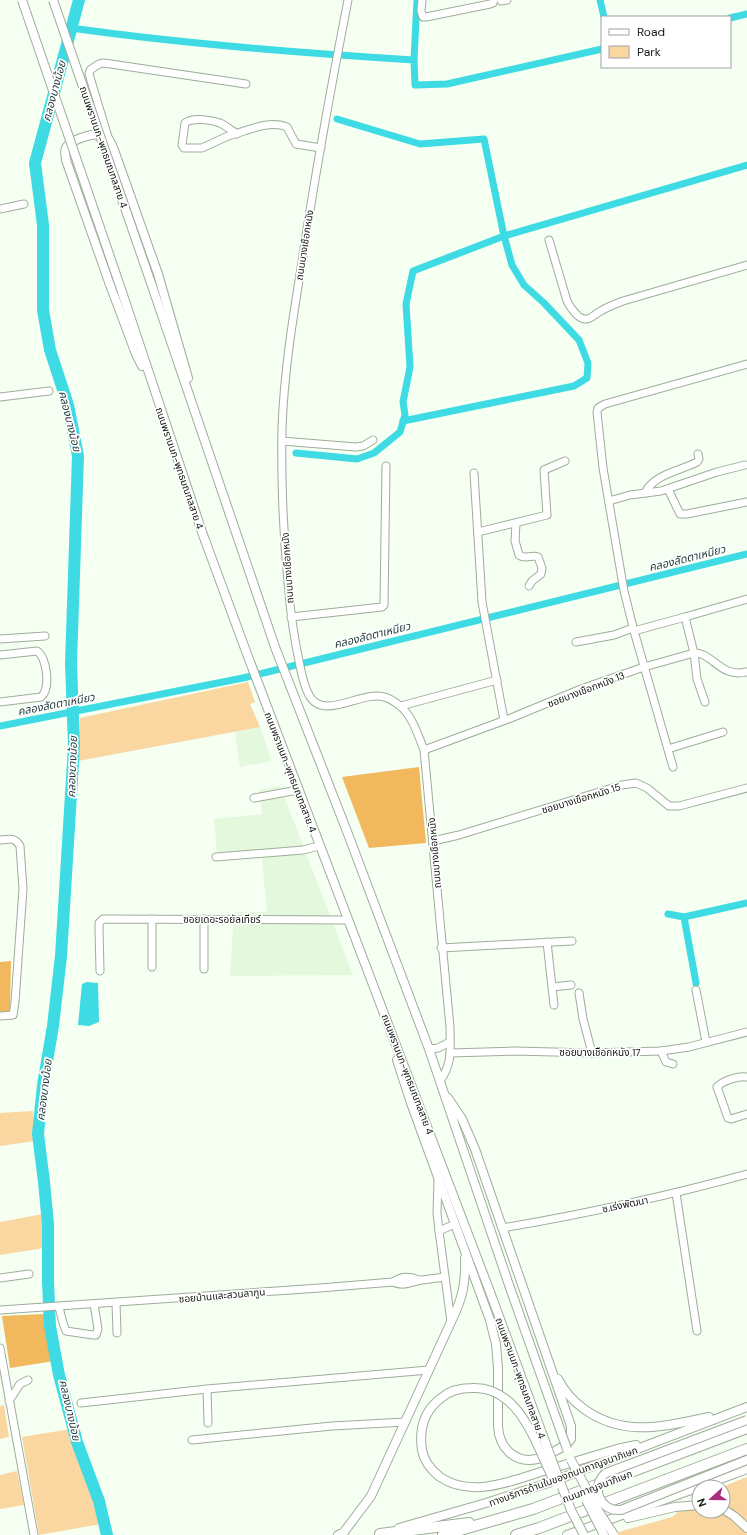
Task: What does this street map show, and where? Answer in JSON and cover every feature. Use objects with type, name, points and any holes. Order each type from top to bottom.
[{"type":"highway","name":"ถนนกาญจนาภิเษก","points":[[443,1535],[479,1526],[533,1509],[747,1428]]},
{"type":"highway","name":"ถนนกาญจนาภิเษก","points":[[516,1535],[539,1528],[747,1449]]},
{"type":"highway","points":[[377,1534],[464,1523],[472,1523],[479,1526]]},
{"type":"main road","name":"ถนนพรานนก-พุทธมณฑลสาย 4","points":[[22,0],[202,532],[347,920],[388,1020],[490,1292],[546,1447],[571,1510],[584,1535]]},
{"type":"main road","name":"ถนนพรานนก-พุทธมณฑลสาย 4","points":[[53,0],[275,647],[348,834],[429,1049],[509,1285],[571,1460],[585,1497],[604,1535]]},
{"type":"main road","points":[[153,386],[136,354],[66,160],[66,148],[68,145],[93,134],[104,134],[108,137],[114,150],[158,274],[186,371],[193,408]]},
{"type":"main road","points":[[388,1020],[403,1080],[438,1179],[456,1224],[493,1331],[498,1368],[499,1437],[506,1450],[520,1458],[526,1460],[538,1458],[563,1447],[571,1438],[571,1426],[468,1133],[457,1110],[445,1095]]},
{"type":"main road","points":[[338,1535],[344,1532],[371,1496],[462,1298],[465,1256],[462,1242]]},
{"type":"main road","points":[[549,1365],[562,1386],[578,1404],[603,1420],[616,1425],[632,1428],[671,1425],[730,1413]]},
{"type":"main road","points":[[571,1510],[550,1473],[528,1426],[522,1416],[508,1400],[494,1392],[479,1388],[463,1388],[449,1393],[438,1400],[429,1411],[422,1425],[421,1433],[423,1455],[430,1467],[442,1478],[459,1486],[476,1487],[508,1482],[617,1449],[663,1439]]},
{"type":"main road","name":"ทางบริการด้านในของถนนกาญจนาภิเษก","points":[[377,1534],[536,1487],[747,1407]]},
{"type":"main road","points":[[747,1420],[606,1473],[600,1480],[597,1488],[599,1496],[607,1507],[614,1511],[621,1510],[747,1460]]},
{"type":"main road","points":[[571,1460],[609,1535]]},
{"type":"main road","points":[[720,1479],[747,1469]]},
{"type":"main road","points":[[567,1535],[691,1490]]},
{"type":"main road","points":[[590,1497],[614,1535]]},
{"type":"main road","points":[[589,1527],[675,1507],[691,1506]]},
{"type":"main road","points":[[731,1514],[747,1528]]},
{"type":"street","name":"ถนนบางเชือกหนัง","points":[[348,0],[321,148],[288,351],[282,441],[283,509],[291,617],[302,673],[308,694],[314,703],[322,706],[334,705],[376,696],[384,696],[401,706],[410,719],[424,750],[434,841],[441,948],[450,1027],[450,1053],[448,1068],[440,1081]]},
{"type":"street","points":[[422,0],[421,11],[423,17],[448,14],[501,0]]},
{"type":"street","points":[[108,137],[89,74],[90,70],[99,64],[246,84]]},
{"type":"street","points":[[237,134],[218,122],[192,119],[185,123],[182,145],[184,148],[202,148],[228,136],[237,134],[262,126],[285,126],[288,128],[292,139],[296,144],[321,148]]},
{"type":"street","points":[[0,209],[24,204]]},
{"type":"street","points":[[549,240],[567,301],[581,318],[585,319],[623,301],[747,266]]},
{"type":"street","points":[[673,767],[633,630],[624,591],[603,468],[597,412],[601,405],[747,364]]},
{"type":"street","points":[[0,397],[50,391]]},
{"type":"street","points":[[282,441],[356,447],[363,446],[372,440]]},
{"type":"street","points":[[645,494],[648,488],[658,479],[697,462],[699,459],[698,454]]},
{"type":"street","points":[[478,532],[548,515],[544,470],[565,461]]},
{"type":"street","points":[[609,501],[630,495],[654,493],[717,472],[745,465]]},
{"type":"street","points":[[291,617],[382,607],[384,605],[386,466]]},
{"type":"street","points":[[474,473],[480,578],[484,615],[504,720]]},
{"type":"street","points":[[668,489],[680,514],[687,514],[747,502]]},
{"type":"street","points":[[516,523],[515,541],[519,555],[525,557],[538,557],[542,568],[541,574],[532,581],[529,586]]},
{"type":"street","points":[[576,642],[614,635],[686,617],[747,599]]},
{"type":"street","points":[[686,617],[694,654],[697,679],[705,702]]},
{"type":"street","points":[[0,639],[45,636]]},
{"type":"street","points":[[0,655],[36,651],[42,655],[44,660],[47,683],[46,690],[41,697],[0,702]]},
{"type":"street","points":[[694,654],[701,653],[728,672],[735,674],[747,672]]},
{"type":"street","name":"ซอยบางเชือกหนัง 13","points":[[424,750],[581,689],[644,667],[694,654]]},
{"type":"street","points":[[401,706],[497,680]]},
{"type":"street","points":[[668,749],[723,732]]},
{"type":"street","name":"ซอยบางเชือกหนัง 15","points":[[434,841],[460,836],[622,785],[636,783],[647,788],[669,806],[679,806],[747,788]]},
{"type":"street","points":[[254,798],[298,790]]},
{"type":"street","points":[[0,840],[14,840],[17,841],[20,846],[23,889],[13,1015],[0,1016]]},
{"type":"street","points":[[216,857],[303,850],[319,846]]},
{"type":"street","name":"ซอยเดอะรอยัลเทียร์","points":[[100,971],[99,923],[103,919],[347,920]]},
{"type":"street","points":[[152,919],[152,967]]},
{"type":"street","points":[[204,919],[204,969]]},
{"type":"street","points":[[441,948],[572,941]]},
{"type":"street","points":[[547,942],[554,1005]]},
{"type":"street","points":[[552,987],[571,985]]},
{"type":"street","points":[[696,990],[706,1042]]},
{"type":"street","points":[[579,993],[583,1019],[592,1053]]},
{"type":"street","name":"ซอยบางเชือกหนัง 17","points":[[450,1053],[515,1051],[592,1053],[661,1051],[747,1032]]},
{"type":"street","points":[[429,1049],[438,1048],[450,1042]]},
{"type":"street","points":[[661,1051],[666,1062],[673,1064]]},
{"type":"street","points":[[747,1077],[742,1076],[722,1083],[717,1087],[728,1118],[731,1119],[747,1114]]},
{"type":"street","name":"ซ.เร่งพัฒนา","points":[[502,1228],[539,1222],[676,1193],[747,1174]]},
{"type":"street","points":[[438,1179],[437,1213],[451,1322]]},
{"type":"street","points":[[676,1193],[697,1331]]},
{"type":"street","points":[[439,1231],[456,1224]]},
{"type":"street","points":[[0,1278],[29,1274]]},
{"type":"street","name":"ซอยบ้านและสวนลากูน","points":[[0,1310],[320,1288],[393,1282],[400,1278],[411,1277],[419,1280],[445,1277]]},
{"type":"street","points":[[116,1303],[117,1333]]},
{"type":"street","points":[[55,1307],[66,1331],[93,1335],[96,1334],[98,1329],[94,1304]]},
{"type":"street","points":[[0,1348],[34,1535]]},
{"type":"street","points":[[81,1403],[208,1389],[429,1370]]},
{"type":"street","points":[[9,1401],[20,1384],[28,1380]]},
{"type":"street","points":[[208,1389],[208,1423]]},
{"type":"street","points":[[192,1440],[332,1426],[405,1422]]},
{"type":"shaded area","points":[[260,727],[272,761],[240,767],[235,732]]},
{"type":"shaded area","points":[[419,767],[426,843],[369,848],[342,777]]},
{"type":"shaded area","points":[[280,786],[353,975],[230,976],[234,912],[267,912],[261,850],[217,852],[214,819],[262,814],[259,790]]},
{"type":"shaded area","points":[[11,961],[10,1011],[0,1013],[0,962]]},
{"type":"shaded area","points":[[44,1314],[49,1344],[54,1361],[10,1368],[2,1316]]},
{"type":"green space","points":[[248,682],[255,702],[250,704],[260,727],[78,761],[80,718]]},
{"type":"green space","points":[[33,1111],[35,1141],[0,1146],[0,1113]]},
{"type":"green space","points":[[43,1214],[44,1248],[0,1255],[0,1222]]},
{"type":"green space","points":[[4,1405],[9,1437],[0,1439],[0,1406]]},
{"type":"green space","points":[[71,1429],[97,1503],[101,1524],[39,1535],[22,1437]]},
{"type":"green space","points":[[17,1471],[24,1505],[0,1509],[0,1475]]},
{"type":"green space","points":[[747,1477],[747,1535],[608,1535],[672,1517],[691,1501],[691,1519],[731,1519],[731,1483]]},
{"type":"water","points":[[87,982],[98,983],[99,1022],[89,1026],[78,1025],[82,984]]},
{"type":"waterway","name":"คลองบางน้อย","points":[[79,0],[35,163],[43,225],[43,310],[50,350],[68,405],[78,456],[71,663],[74,746],[61,956],[53,1026],[43,1085],[38,1134],[48,1224],[50,1326],[59,1375],[77,1442],[99,1501],[107,1535]]},
{"type":"waterway","points":[[414,60],[417,0]]},
{"type":"waterway","points":[[600,0],[604,16]]},
{"type":"waterway","points":[[731,18],[747,14]]},
{"type":"waterway","points":[[71,28],[157,39],[242,47],[414,60],[415,85],[447,84],[601,49]]},
{"type":"waterway","points":[[337,119],[420,144],[484,139],[504,236],[512,265],[524,285],[544,303],[579,340],[588,363],[587,378],[574,386],[403,421]]},
{"type":"waterway","points":[[296,453],[357,459],[374,453],[400,432],[405,415],[403,402],[410,367],[406,304],[413,271],[504,236],[747,165]]},
{"type":"waterway","name":"คลองลัดตาเหนียว","points":[[0,726],[243,678],[747,554]]},
{"type":"waterway","points":[[668,914],[684,917],[747,903]]},
{"type":"waterway","points":[[684,917],[696,983]]}]
